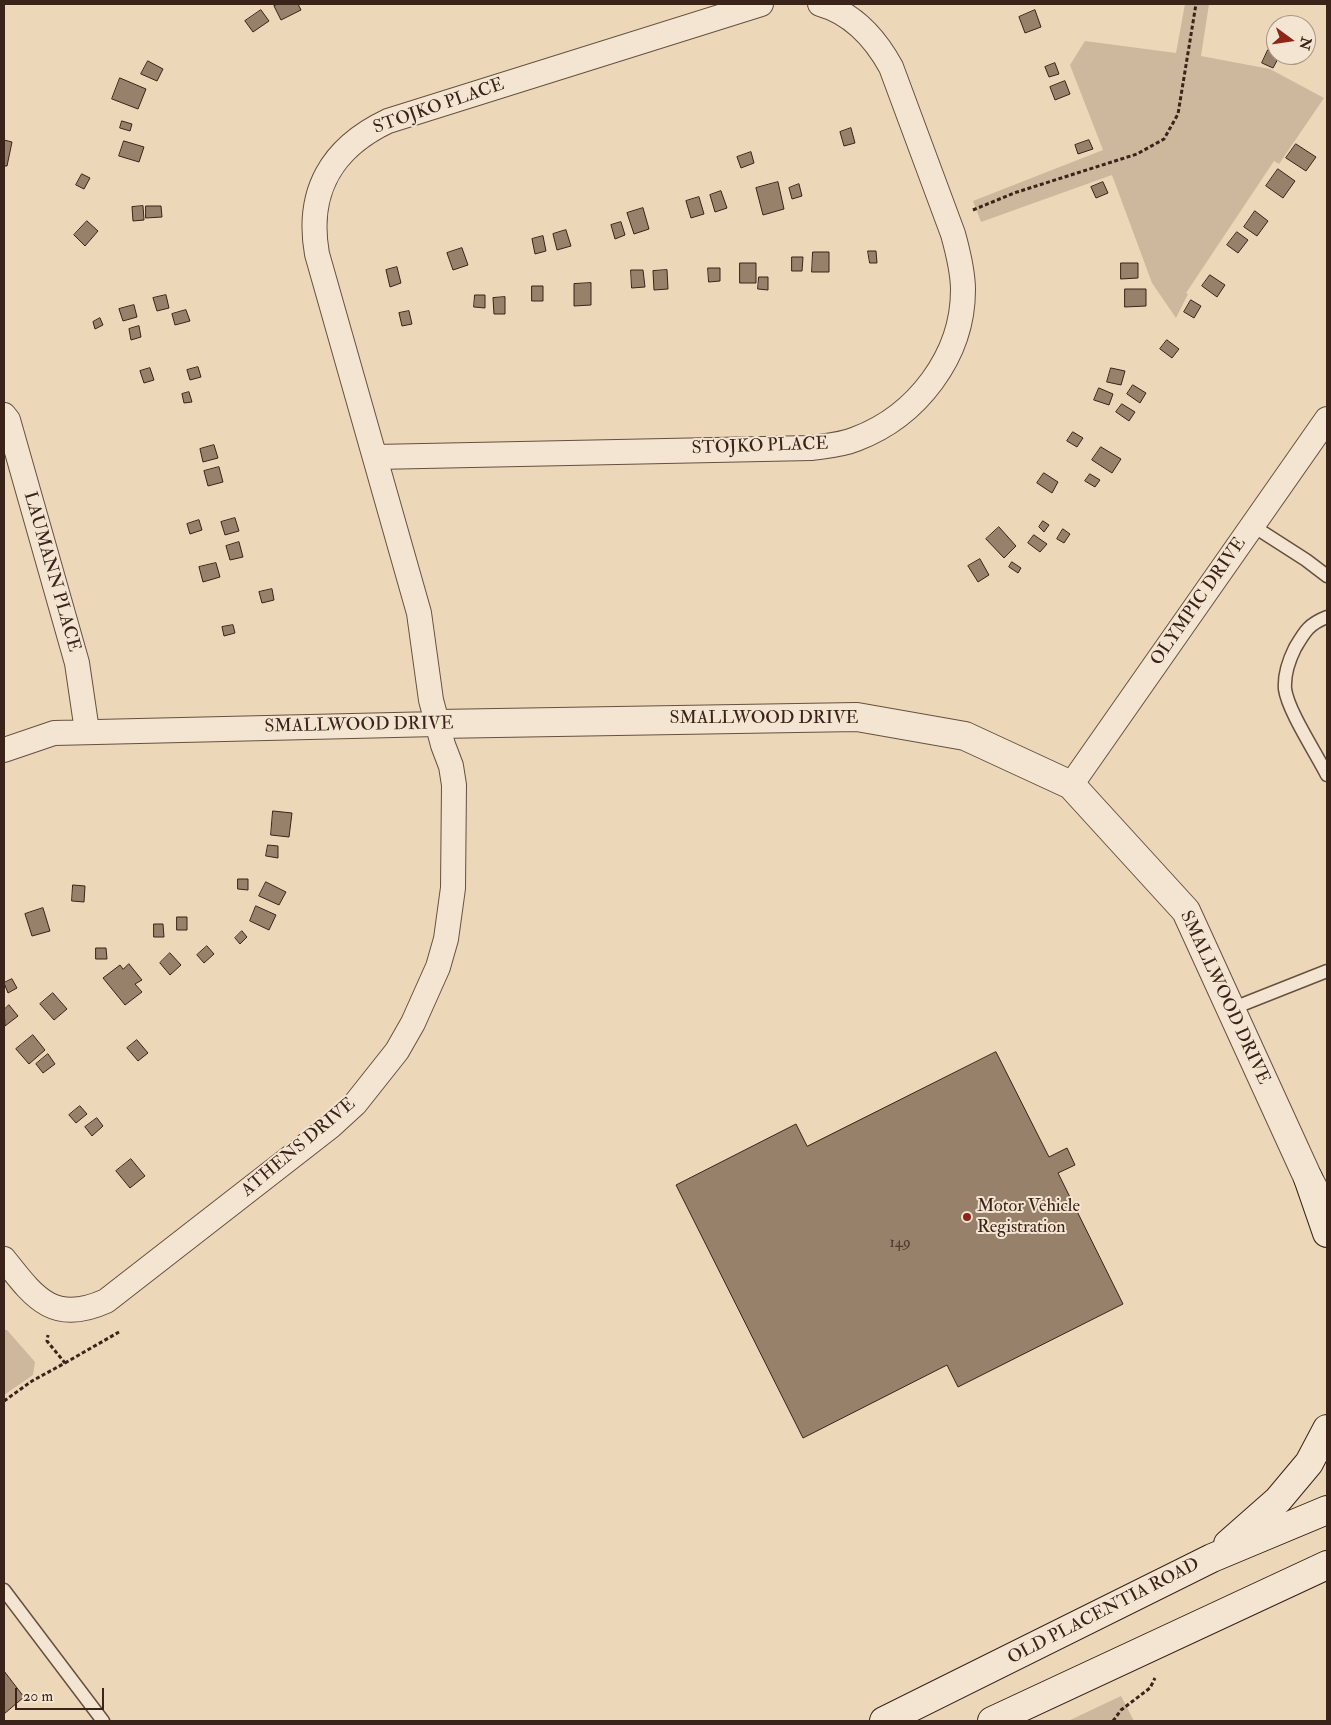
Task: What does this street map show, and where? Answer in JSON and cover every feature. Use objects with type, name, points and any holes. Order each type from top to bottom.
[{"type":"street","name":"STOJKO PLACE","points":[[437,724],[418,613],[317,254],[314,236],[314,216],[318,195],[326,176],[336,160],[351,143],[368,131],[388,122],[761,4]]},
{"type":"street","name":"STOJKO PLACE","points":[[374,456],[811,448],[855,440],[875,431],[894,419],[912,404],[941,369],[957,330],[963,290],[958,251],[891,67],[881,49],[854,21],[838,11],[820,4]]},
{"type":"street","name":"LAUMANN PLACE","points":[[4,416],[8,420],[78,663],[87,731]]},
{"type":"street","name":"OLYMPIC DRIVE","points":[[1071,785],[1327,419]]},
{"type":"street","name":"SMALLWOOD DRIVE","points":[[4,750],[54,733],[87,731],[857,717],[965,736],[1071,785],[1186,911],[1308,1178],[1327,1213]]},
{"type":"street","name":"ATHENS DRIVE","points":[[4,1258],[36,1297],[45,1303],[56,1308],[82,1309],[95,1306],[106,1301],[332,1126],[355,1104],[396,1051],[413,1023],[438,967],[446,939],[451,912],[454,865],[454,785],[451,766],[437,724]]},
{"type":"street","points":[[1308,1178],[1327,1204]]},
{"type":"street","points":[[1308,1178],[1327,1233]]},
{"type":"street","points":[[1212,1558],[1278,1500],[1309,1463],[1327,1429]]},
{"type":"street","name":"OLD PLACENTIA ROAD","points":[[884,1721],[1212,1558],[1327,1510]]},
{"type":"street","points":[[992,1721],[1320,1573]]},
{"type":"lane","points":[[1252,526],[1306,560],[1327,576]]},
{"type":"lane","points":[[1327,617],[1314,622],[1304,632],[1293,652],[1285,687],[1288,702],[1327,775]]},
{"type":"lane","points":[[1231,1009],[1327,971]]},
{"type":"lane","points":[[4,1590],[102,1721]]},
{"type":"path","points":[[973,210],[1014,193],[1137,154],[1164,139],[1178,114],[1196,4]]},
{"type":"path","points":[[4,1401],[32,1381],[119,1332]]},
{"type":"path","points":[[48,1335],[46,1341],[66,1363]]},
{"type":"path","points":[[1113,1721],[1121,1710],[1150,1688],[1156,1675]]},
{"type":"shaded area","points":[[1185,4],[1209,4],[1201,56],[1270,69],[1324,98],[1279,164],[1274,161],[1186,293],[1188,294],[1176,318],[1152,283],[1112,175],[981,222],[973,201],[1103,150],[1070,65],[1085,41],[1176,53]]},
{"type":"shaded area","points":[[4,1330],[7,1330],[35,1362],[33,1375],[4,1395]]},
{"type":"shaded area","points":[[1121,1696],[1134,1721],[1068,1721]]},
{"type":"building","points":[[279,4],[298,4],[301,10],[281,20],[274,6]]},
{"type":"building","points":[[261,10],[269,21],[253,32],[245,21]]},
{"type":"building","points":[[1035,10],[1041,27],[1025,33],[1019,17]]},
{"type":"building","points":[[1266,54],[1266,65],[1262,63]]},
{"type":"building","points":[[148,61],[163,69],[157,81],[141,74]]},
{"type":"building","points":[[1055,63],[1059,74],[1049,77],[1045,67]]},
{"type":"building","points":[[120,78],[146,89],[138,109],[112,99]]},
{"type":"building","points":[[1065,81],[1070,94],[1055,100],[1050,87]]},
{"type":"building","points":[[122,121],[132,124],[130,131],[120,128]]},
{"type":"building","points":[[851,128],[855,143],[844,146],[840,132]]},
{"type":"building","points":[[4,140],[12,142],[7,166],[4,166]]},
{"type":"building","points":[[1089,140],[1093,149],[1078,154],[1075,145]]},
{"type":"building","points":[[124,141],[144,147],[139,162],[119,156]]},
{"type":"building","points":[[1296,144],[1316,157],[1306,171],[1286,158]]},
{"type":"building","points":[[751,152],[754,163],[741,168],[737,157]]},
{"type":"building","points":[[1278,169],[1295,181],[1283,198],[1266,186]]},
{"type":"building","points":[[82,174],[90,178],[84,189],[76,185]]},
{"type":"building","points":[[778,182],[784,209],[763,215],[756,188]]},
{"type":"building","points":[[1103,182],[1108,193],[1096,198],[1091,187]]},
{"type":"building","points":[[799,184],[802,196],[792,199],[789,188]]},
{"type":"building","points":[[721,191],[727,208],[715,212],[710,195]]},
{"type":"building","points":[[699,197],[704,214],[691,218],[686,201]]},
{"type":"building","points":[[143,206],[144,220],[133,221],[132,207]]},
{"type":"building","points":[[146,206],[161,206],[162,217],[146,218]]},
{"type":"building","points":[[643,208],[649,229],[634,234],[627,213]]},
{"type":"building","points":[[1255,211],[1268,221],[1257,236],[1244,227]]},
{"type":"building","points":[[87,221],[98,231],[85,246],[74,235]]},
{"type":"building","points":[[621,222],[625,235],[615,239],[611,225]]},
{"type":"building","points":[[566,230],[571,246],[557,250],[553,234]]},
{"type":"building","points":[[1237,232],[1248,240],[1238,253],[1227,245]]},
{"type":"building","points":[[543,236],[546,251],[535,254],[532,239]]},
{"type":"building","points":[[462,248],[468,265],[453,270],[447,253]]},
{"type":"building","points":[[868,251],[876,251],[877,263],[870,263]]},
{"type":"building","points":[[813,252],[829,252],[829,272],[812,272]]},
{"type":"building","points":[[792,257],[803,257],[802,271],[792,271]]},
{"type":"building","points":[[740,263],[756,263],[756,283],[740,283]]},
{"type":"building","points":[[1121,263],[1138,263],[1138,278],[1121,279]]},
{"type":"building","points":[[397,267],[401,283],[390,287],[386,270]]},
{"type":"building","points":[[708,268],[720,268],[720,281],[709,282]]},
{"type":"building","points":[[631,270],[643,270],[645,287],[632,288]]},
{"type":"building","points":[[667,270],[668,289],[654,290],[653,271]]},
{"type":"building","points":[[1210,275],[1225,285],[1217,297],[1202,286]]},
{"type":"building","points":[[759,277],[768,277],[768,290],[758,289]]},
{"type":"building","points":[[591,283],[591,305],[574,306],[574,284]]},
{"type":"building","points":[[532,286],[543,286],[543,301],[532,301]]},
{"type":"building","points":[[1125,289],[1146,289],[1146,306],[1125,307]]},
{"type":"building","points":[[166,295],[169,308],[157,311],[153,298]]},
{"type":"building","points":[[475,295],[485,295],[485,308],[474,307]]},
{"type":"building","points":[[505,297],[505,314],[494,314],[493,298]]},
{"type":"building","points":[[1191,300],[1201,306],[1194,318],[1184,312]]},
{"type":"building","points":[[134,305],[137,317],[123,321],[119,309]]},
{"type":"building","points":[[186,310],[190,321],[175,325],[172,314]]},
{"type":"building","points":[[409,311],[412,324],[402,326],[399,313]]},
{"type":"building","points":[[100,318],[103,325],[95,329],[93,322]]},
{"type":"building","points":[[139,326],[141,337],[131,340],[129,329]]},
{"type":"building","points":[[1167,340],[1179,349],[1172,358],[1160,349]]},
{"type":"building","points":[[198,367],[201,377],[190,380],[187,370]]},
{"type":"building","points":[[150,368],[154,380],[144,383],[140,371]]},
{"type":"building","points":[[1111,368],[1125,371],[1121,385],[1107,382]]},
{"type":"building","points":[[1133,385],[1146,393],[1140,403],[1127,394]]},
{"type":"building","points":[[1099,388],[1113,394],[1109,405],[1094,400]]},
{"type":"building","points":[[189,392],[192,402],[184,403],[182,394]]},
{"type":"building","points":[[1122,404],[1135,412],[1129,421],[1116,412]]},
{"type":"building","points":[[1073,432],[1083,438],[1077,447],[1067,441]]},
{"type":"building","points":[[214,445],[218,458],[203,462],[200,449]]},
{"type":"building","points":[[1101,447],[1121,459],[1112,473],[1092,460]]},
{"type":"building","points":[[219,467],[223,482],[208,486],[204,471]]},
{"type":"building","points":[[1044,473],[1058,482],[1052,493],[1037,483]]},
{"type":"building","points":[[1090,474],[1100,480],[1095,487],[1085,481]]},
{"type":"building","points":[[235,518],[239,531],[225,535],[221,522]]},
{"type":"building","points":[[199,520],[202,530],[190,534],[187,524]]},
{"type":"building","points":[[1043,521],[1049,525],[1044,532],[1039,527]]},
{"type":"building","points":[[999,527],[1016,546],[1004,558],[986,539]]},
{"type":"building","points":[[1063,529],[1070,534],[1064,543],[1057,539]]},
{"type":"building","points":[[1034,535],[1047,544],[1040,552],[1028,543]]},
{"type":"building","points":[[239,542],[243,557],[230,560],[226,546]]},
{"type":"building","points":[[980,559],[989,575],[978,582],[968,566]]},
{"type":"building","points":[[1012,562],[1021,568],[1018,573],[1009,567]]},
{"type":"building","points":[[216,563],[220,577],[203,582],[199,567]]},
{"type":"building","points":[[272,589],[274,600],[262,603],[259,592]]},
{"type":"building","points":[[233,625],[235,633],[224,636],[222,627]]},
{"type":"building","points":[[273,811],[292,813],[289,837],[271,835]]},
{"type":"building","points":[[268,845],[278,846],[278,858],[266,856]]},
{"type":"building","points":[[238,879],[248,879],[248,890],[238,889]]},
{"type":"building","points":[[266,882],[286,892],[279,905],[259,896]]},
{"type":"building","points":[[73,885],[85,886],[84,902],[72,901]]},
{"type":"building","points":[[256,906],[276,915],[269,930],[250,921]]},
{"type":"building","points":[[43,908],[50,931],[32,936],[25,914]]},
{"type":"building","points":[[177,917],[187,917],[187,930],[177,930]]},
{"type":"building","points":[[154,924],[163,924],[164,937],[154,937]]},
{"type":"building","points":[[242,931],[247,937],[240,944],[235,938]]},
{"type":"building","points":[[207,946],[214,954],[204,963],[197,955]]},
{"type":"building","points":[[96,948],[106,948],[107,959],[96,959]]},
{"type":"building","points":[[170,953],[181,965],[170,975],[160,963]]},
{"type":"building","points":[[129,964],[142,980],[135,984],[142,992],[125,1005],[103,978],[120,965],[123,969]]},
{"type":"building","points":[[12,979],[17,988],[8,993],[4,983]]},
{"type":"building","points":[[53,993],[67,1009],[54,1020],[40,1004]]},
{"type":"building","points":[[9,1005],[18,1016],[5,1026],[4,1010]]},
{"type":"building","points":[[33,1035],[45,1050],[29,1064],[16,1049]]},
{"type":"building","points":[[137,1040],[148,1053],[138,1061],[127,1048]]},
{"type":"building","points":[[996,1052],[1049,1157],[1067,1148],[1075,1165],[1058,1173],[1123,1304],[958,1387],[947,1365],[803,1438],[676,1185],[796,1124],[807,1146]]},
{"type":"building","points":[[48,1054],[55,1064],[43,1073],[36,1064]]},
{"type":"building","points":[[80,1106],[87,1114],[76,1123],[69,1115]]},
{"type":"building","points":[[97,1118],[103,1126],[92,1136],[85,1127]]},
{"type":"building","points":[[131,1159],[145,1176],[130,1188],[116,1171]]},
{"type":"building","points":[[4,1671],[24,1697],[4,1714]]},
{"type":"place","name":"Motor Vehicle Registration","points":[[967,1217]]}]
